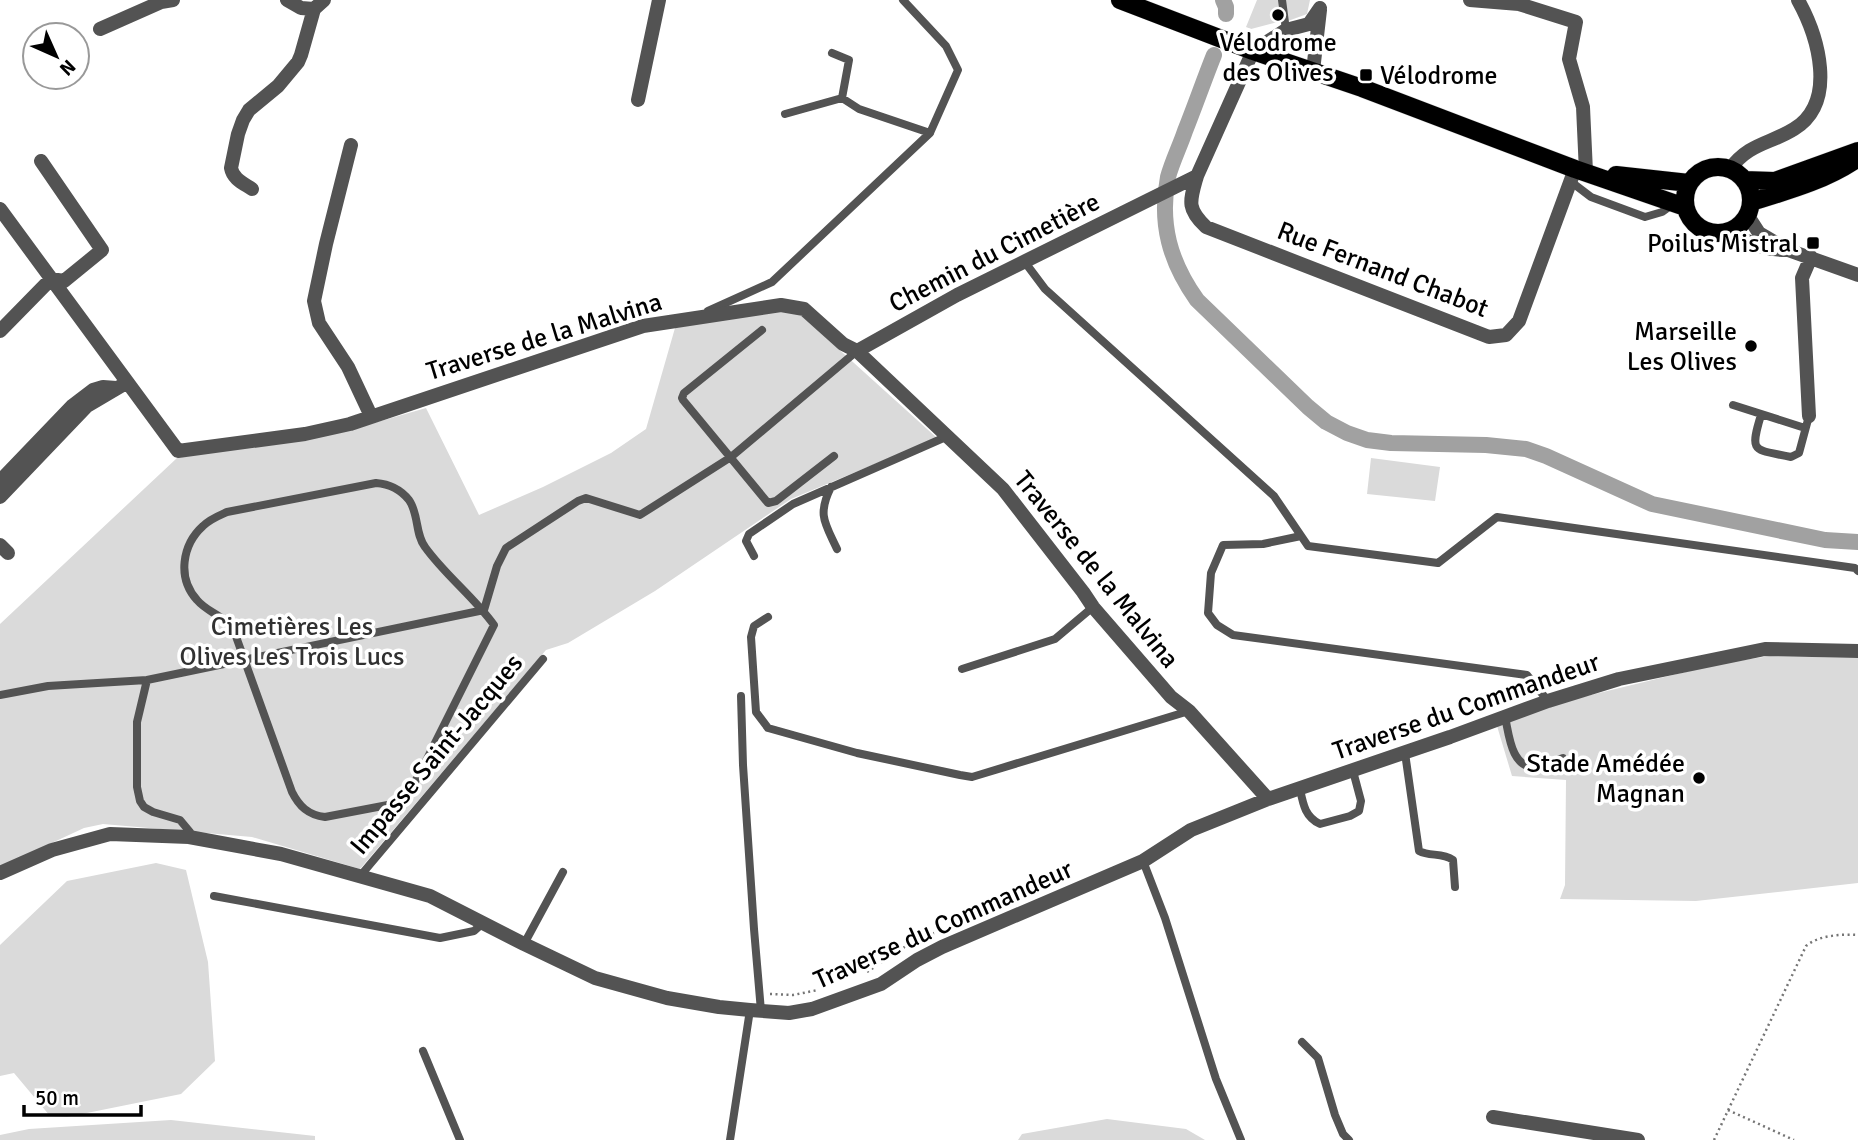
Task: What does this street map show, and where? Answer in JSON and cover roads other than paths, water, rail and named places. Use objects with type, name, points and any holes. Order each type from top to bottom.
[{"type":"main road","points":[[1120,0],[1313,71],[1577,174],[1680,205],[1702,230],[1716,233],[1731,231],[1740,225],[1749,209],[1750,190],[1737,174]]},
{"type":"main road","points":[[1680,205],[1689,183],[1697,174],[1707,169],[1719,167],[1737,174],[1775,181],[1858,151]]},
{"type":"main road","points":[[1749,209],[1777,194],[1843,169],[1858,158]]},
{"type":"main road","points":[[1577,174],[1689,183]]},
{"type":"street","points":[[100,29],[161,2],[173,0]]},
{"type":"street","points":[[252,189],[236,178],[231,169],[243,120],[249,110],[278,86],[298,62],[319,5],[301,8],[287,0]]},
{"type":"street","points":[[638,100],[659,0]]},
{"type":"street","points":[[1470,0],[1519,4],[1576,22],[1569,60],[1583,107],[1577,174]]},
{"type":"street","points":[[1737,174],[1739,157],[1765,141],[1791,131],[1804,122],[1815,108],[1820,87],[1819,56],[1812,26],[1798,0]]},
{"type":"street","points":[[1197,176],[1253,51],[1286,30],[1309,24],[1320,4]]},
{"type":"street","points":[[1313,71],[1320,4]]},
{"type":"street","points":[[351,145],[314,301],[319,323],[348,367],[371,416]]},
{"type":"street","points":[[0,331],[51,279],[64,281],[102,250],[41,161]]},
{"type":"street","name":"Rue Fernand Chabot","points":[[1197,176],[1189,202],[1195,216],[1206,227],[1489,337],[1506,335],[1519,321],[1577,174]]},
{"type":"street","name":"Chemin du Cimetière","points":[[857,351],[957,295],[1197,176]]},
{"type":"street","name":"Traverse de la Malvina","points":[[0,209],[51,279],[122,386],[178,451],[305,434],[350,424],[643,326],[781,305],[804,309],[843,344],[857,351],[1003,489],[1093,607],[1171,697],[1188,711],[1268,799]]},
{"type":"street","points":[[1749,209],[1759,233],[1788,250],[1858,275]]},
{"type":"street","points":[[1731,231],[1748,243],[1771,250],[1788,250]]},
{"type":"street","points":[[1807,422],[1802,278],[1811,257]]},
{"type":"street","points":[[0,481],[72,406],[93,390],[122,386]]},
{"type":"street","points":[[0,497],[87,406],[122,386]]},
{"type":"street","name":"Traverse du Commandeur","points":[[0,873],[52,850],[110,834],[189,837],[281,853],[430,896],[595,978],[667,998],[719,1007],[789,1013],[812,1009],[881,984],[942,947],[1143,861],[1191,830],[1268,799],[1548,701],[1619,679],[1765,649],[1858,651]]},
{"type":"street","points":[[1493,1117],[1638,1140]]},
{"type":"lane","points":[[691,318],[772,282],[930,133],[958,69],[946,46],[902,0]]},
{"type":"lane","points":[[1282,0],[1286,30]]},
{"type":"lane","points":[[832,53],[849,60],[842,98]]},
{"type":"lane","points":[[785,114],[842,98],[859,109],[930,133]]},
{"type":"lane","points":[[1024,261],[1045,289],[1274,496],[1308,546],[1438,563],[1497,517],[1855,568],[1858,571]]},
{"type":"lane","points":[[762,330],[682,396],[683,400],[766,501],[771,503],[834,456]]},
{"type":"lane","points":[[484,610],[497,566],[506,548],[586,498],[640,514],[731,457],[857,351]]},
{"type":"lane","points":[[1733,405],[1762,415],[1807,422],[1796,456],[1762,451],[1755,445],[1754,440],[1762,415]]},
{"type":"lane","points":[[754,556],[746,541],[749,534],[793,504],[948,436]]},
{"type":"lane","points":[[376,483],[387,484],[409,500],[414,509],[422,544],[484,610],[494,625],[409,792],[387,806],[317,816],[302,808],[292,792],[234,631],[225,619],[200,603],[190,590],[184,570],[187,548],[193,536],[212,519],[227,512],[376,483]]},
{"type":"lane","points":[[831,487],[823,502],[823,520],[837,549]]},
{"type":"lane","points":[[1301,536],[1263,544],[1223,545],[1211,573],[1208,613],[1217,625],[1233,635],[1527,676],[1548,701]]},
{"type":"lane","points":[[962,669],[1055,639],[1093,607]]},
{"type":"lane","points":[[0,695],[48,686],[147,680],[484,610]]},
{"type":"lane","points":[[768,617],[754,626],[751,638],[756,712],[768,728],[857,753],[972,777],[1188,711]]},
{"type":"lane","name":"Impasse Saint-Jacques","points":[[361,875],[543,659]]},
{"type":"lane","points":[[147,680],[137,722],[137,787],[140,801],[153,812],[180,820],[190,832],[189,837]]},
{"type":"lane","points":[[730,1140],[759,993],[743,765],[741,696]]},
{"type":"lane","points":[[1505,717],[1514,755],[1527,766],[1537,767],[1563,758]]},
{"type":"lane","points":[[1405,753],[1419,851],[1426,855],[1447,856],[1453,860],[1455,887]]},
{"type":"lane","points":[[1300,789],[1307,814],[1312,821],[1320,824],[1350,816],[1359,811],[1361,801],[1353,771]]},
{"type":"lane","points":[[1143,861],[1165,918],[1216,1079],[1241,1140]]},
{"type":"lane","points":[[524,944],[563,872]]},
{"type":"lane","points":[[214,896],[440,937],[474,931],[483,923]]},
{"type":"lane","points":[[1302,1042],[1318,1058],[1335,1115],[1343,1134],[1349,1140]]},
{"type":"lane","points":[[423,1051],[460,1140]]},
{"type":"waterway","points":[[1223,0],[1226,14]]},
{"type":"waterway","points":[[1214,55],[1168,177],[1165,211],[1169,242],[1180,271],[1197,300],[1326,422],[1367,440],[1526,449],[1652,504],[1825,540],[1858,542]]},
{"type":"place","name":"Vélodrome des Olives","points":[[1278,15]]},
{"type":"place","name":"Vélodrome","points":[[1366,75]]},
{"type":"place","name":"Poilus Mistral","points":[[1813,243]]},
{"type":"place","name":"Marseille Les Olives","points":[[1751,346]]},
{"type":"place","name":"Stade Amédée Magnan","points":[[1699,778]]},
{"type":"park label","name":"Cimetières Les Olives Les Trois Lucs","points":[[292,641]]}]
